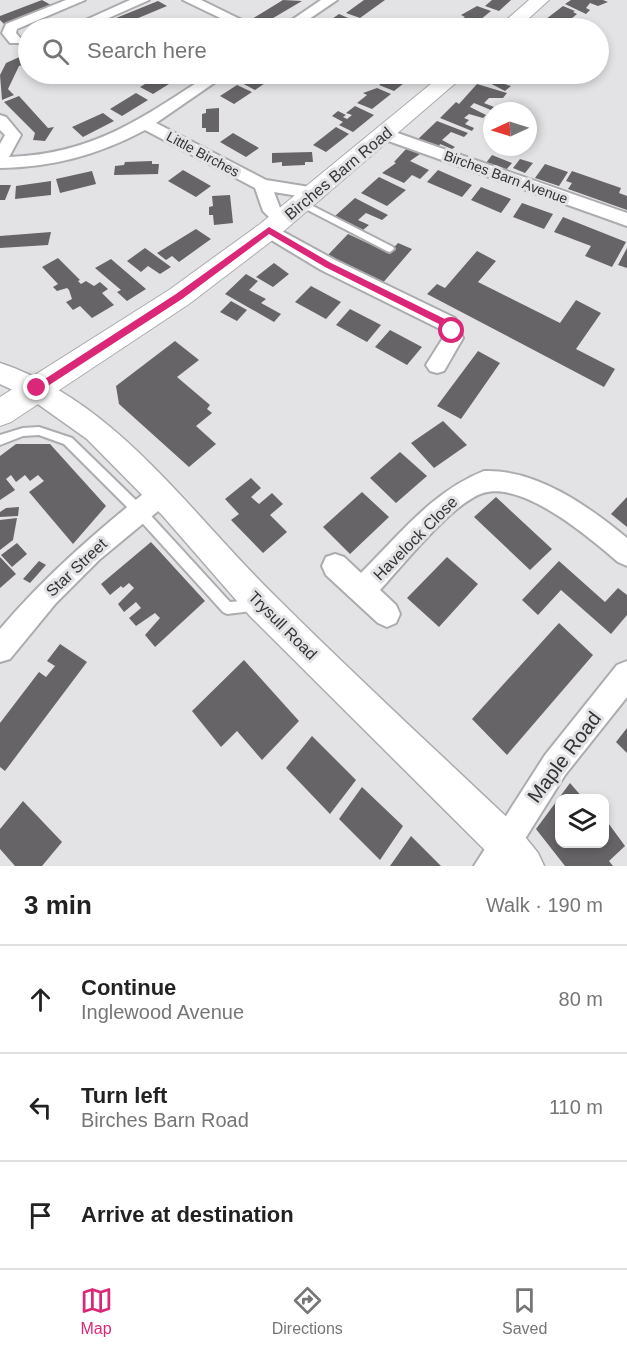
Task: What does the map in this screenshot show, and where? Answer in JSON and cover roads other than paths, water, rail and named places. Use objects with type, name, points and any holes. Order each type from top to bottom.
[{"type":"main road","points":[[519,18],[540,0]]},
{"type":"main road","name":"Birches Barn Road","points":[[0,413],[179,297],[309,199],[444,84]]},
{"type":"street","points":[[33,18],[78,0]]},
{"type":"street","points":[[99,18],[142,0]]},
{"type":"street","points":[[190,0],[229,18]]},
{"type":"street","points":[[302,18],[330,0]]},
{"type":"street","points":[[18,24],[11,27],[9,33],[18,39]]},
{"type":"street","points":[[0,46],[18,43]]},
{"type":"street","points":[[0,120],[13,135],[0,161],[42,161],[104,146],[145,123],[204,84]]},
{"type":"street","name":"Little Birches","points":[[145,123],[262,186],[309,199]]},
{"type":"street","name":"Birches Barn Avenue","points":[[386,134],[627,220]]},
{"type":"street","points":[[262,186],[273,211],[275,225],[328,265],[448,324],[453,338],[437,365]]},
{"type":"street","name":"Trysull Road","points":[[0,373],[37,388],[97,431],[150,503],[261,605],[497,853],[525,866]]},
{"type":"street","name":"Havelock Close","points":[[362,591],[458,495],[482,482],[497,480],[541,495],[614,542],[627,554]]},
{"type":"street","name":"Star Street","points":[[0,649],[47,594],[150,503]]},
{"type":"street","name":"Havelock Close","points":[[335,566],[387,614]]},
{"type":"street","name":"Maple Road","points":[[497,853],[555,765],[627,675]]},
{"type":"lane","points":[[309,199],[390,249]]},
{"type":"lane","points":[[0,440],[22,432],[39,431],[68,441],[150,503]]}]
